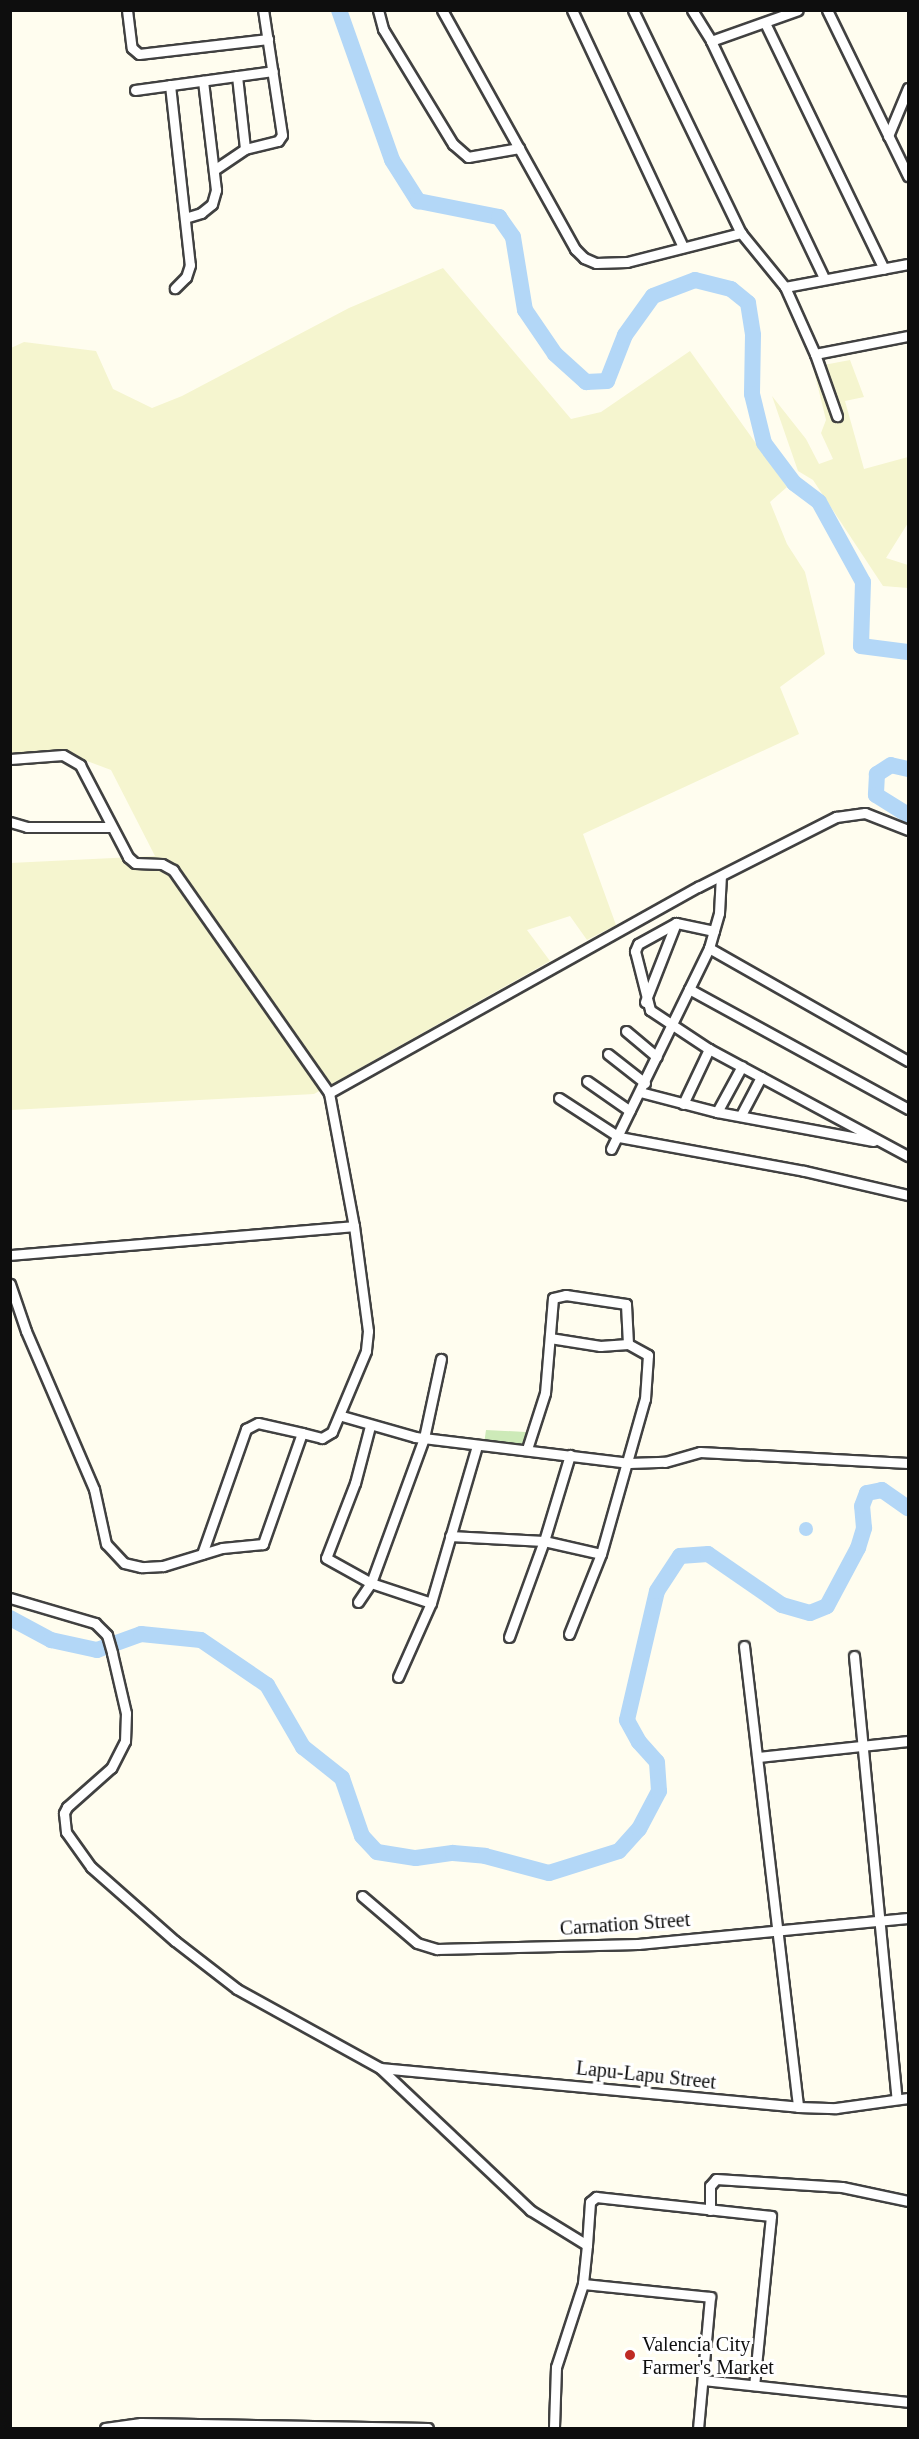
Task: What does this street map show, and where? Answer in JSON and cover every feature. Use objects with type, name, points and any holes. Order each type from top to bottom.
[{"type":"street","points":[[127,10],[132,48],[139,54],[268,39]]},
{"type":"street","points":[[214,170],[245,149],[278,141],[282,135],[263,10]]},
{"type":"street","points":[[378,10],[383,29],[453,144],[468,156],[519,148]]},
{"type":"street","points":[[442,10],[574,249],[584,258],[596,263],[627,262],[741,233]]},
{"type":"street","points":[[572,10],[683,247]]},
{"type":"street","points":[[633,10],[741,233],[785,287],[815,354],[837,416]]},
{"type":"street","points":[[692,10],[711,41],[824,278]]},
{"type":"street","points":[[711,41],[798,10]]},
{"type":"street","points":[[826,10],[909,176]]},
{"type":"street","points":[[765,23],[884,269]]},
{"type":"street","points":[[135,90],[273,71]]},
{"type":"street","points":[[237,76],[245,149]]},
{"type":"street","points":[[185,218],[201,213],[212,204],[216,190],[203,81]]},
{"type":"street","points":[[170,85],[190,265],[186,277],[175,288]]},
{"type":"street","points":[[888,136],[909,88]]},
{"type":"street","points":[[785,287],[909,264]]},
{"type":"street","points":[[815,354],[909,336]]},
{"type":"street","points":[[11,758],[63,755],[72,758],[86,775],[109,826],[131,861],[162,864],[173,870],[329,1093],[354,1226],[369,1331],[366,1351],[342,1416],[327,1436],[258,1423],[246,1429],[202,1554]]},
{"type":"street","points":[[329,1093],[721,876],[836,817],[852,813],[909,830]]},
{"type":"street","points":[[10,822],[27,828],[109,826]]},
{"type":"street","points":[[611,1149],[643,1088],[709,948],[714,931],[721,876]]},
{"type":"street","points":[[714,931],[676,923],[636,947],[645,1002],[656,1016],[761,1077],[909,1156]]},
{"type":"street","points":[[645,1002],[676,923]]},
{"type":"street","points":[[709,948],[909,1060]]},
{"type":"street","points":[[689,989],[909,1109]]},
{"type":"street","points":[[626,1031],[657,1057]]},
{"type":"street","points":[[683,1104],[709,1048]]},
{"type":"street","points":[[608,1054],[643,1088],[683,1104],[885,1143]]},
{"type":"street","points":[[717,1112],[742,1066]]},
{"type":"street","points":[[741,1115],[761,1077]]},
{"type":"street","points":[[587,1081],[630,1111]]},
{"type":"street","points":[[559,1098],[619,1137],[804,1171],[909,1195]]},
{"type":"street","points":[[10,1255],[354,1226]]},
{"type":"street","points":[[10,1284],[26,1331],[94,1489],[111,1553],[124,1563],[151,1568],[202,1554],[263,1544],[302,1433]]},
{"type":"street","points":[[527,1449],[545,1394],[552,1301],[556,1296],[566,1295],[626,1304],[628,1344]]},
{"type":"street","points":[[550,1338],[600,1346],[628,1344],[646,1352],[648,1359],[641,1419],[601,1554],[569,1634]]},
{"type":"street","points":[[358,1602],[371,1583],[424,1438],[441,1359]]},
{"type":"street","points":[[342,1416],[370,1426],[424,1438],[628,1463],[665,1462],[700,1452],[909,1463]]},
{"type":"street","points":[[370,1426],[355,1483],[326,1558],[371,1583],[431,1603]]},
{"type":"street","points":[[398,1677],[431,1603],[477,1446]]},
{"type":"street","points":[[509,1637],[544,1541],[570,1455]]},
{"type":"street","points":[[450,1536],[544,1541],[601,1554]]},
{"type":"street","points":[[10,1598],[95,1623],[107,1635],[126,1713],[125,1741],[111,1768],[67,1807],[64,1819],[73,1844],[91,1867],[175,1941],[237,1989],[380,2068],[530,2210],[587,2245]]},
{"type":"street","points":[[744,1646],[780,1929],[798,2107]]},
{"type":"street","points":[[854,1656],[877,1921],[897,2099]]},
{"type":"street","points":[[758,1757],[909,1741]]},
{"type":"street","name":"Carnation Street","points":[[362,1896],[417,1943],[437,1949],[638,1944],[909,1918]]},
{"type":"street","name":"Lapu-Lapu Street","points":[[380,2068],[798,2107],[836,2108],[909,2098]]},
{"type":"street","points":[[710,2210],[710,2186],[716,2179],[819,2184],[909,2201]]},
{"type":"street","points":[[554,2428],[556,2367],[583,2284],[590,2202],[596,2197],[770,2216],[773,2220],[754,2385]]},
{"type":"street","points":[[583,2284],[710,2297],[698,2428]]},
{"type":"street","points":[[703,2380],[909,2402]]},
{"type":"street","points":[[107,2428],[141,2423],[428,2428]]},
{"type":"green space","points":[[443,268],[571,419],[601,412],[690,351],[787,487],[770,502],[787,544],[805,572],[825,654],[780,687],[799,734],[583,834],[616,925],[587,940],[570,916],[527,930],[550,961],[314,1094],[11,1110],[10,863],[155,856],[111,770],[87,761],[11,766],[11,348],[24,342],[96,351],[113,389],[152,408],[182,396],[349,308]]},
{"type":"green space","points":[[850,360],[864,397],[845,401],[864,469],[908,457],[908,523],[886,558],[908,565],[908,588],[883,586],[813,480],[798,471],[772,396],[806,439],[819,464],[833,459],[821,433],[826,420],[813,367]]},
{"type":"green space","points":[[486,1430],[526,1432],[523,1447],[484,1444]]},
{"type":"water","points":[[803,1522],[809,1522],[813,1529],[809,1536],[803,1536],[799,1532],[799,1526]]},
{"type":"waterway","points":[[339,10],[392,160],[418,201],[499,217],[513,237],[525,310],[555,354],[586,382],[607,381],[625,335],[653,296],[695,280],[731,289],[748,303],[753,335],[752,394],[764,443],[794,483],[819,502],[863,582],[861,646],[908,652]]},
{"type":"waterway","points":[[908,769],[891,765],[877,774],[876,795],[908,815]]},
{"type":"waterway","points":[[10,1618],[51,1640],[97,1650],[141,1634],[201,1640],[267,1685],[303,1747],[342,1778],[362,1836],[377,1852],[416,1858],[453,1853],[485,1856],[549,1873],[619,1851],[639,1829],[659,1791],[657,1762],[639,1742],[627,1720],[657,1591],[680,1556],[708,1554],[782,1605],[810,1613],[827,1606],[858,1548],[864,1528],[862,1506],[867,1493],[882,1490],[908,1508]]},
{"type":"place","name":"Valencia City Farmer's Market","points":[[630,2355]]}]
